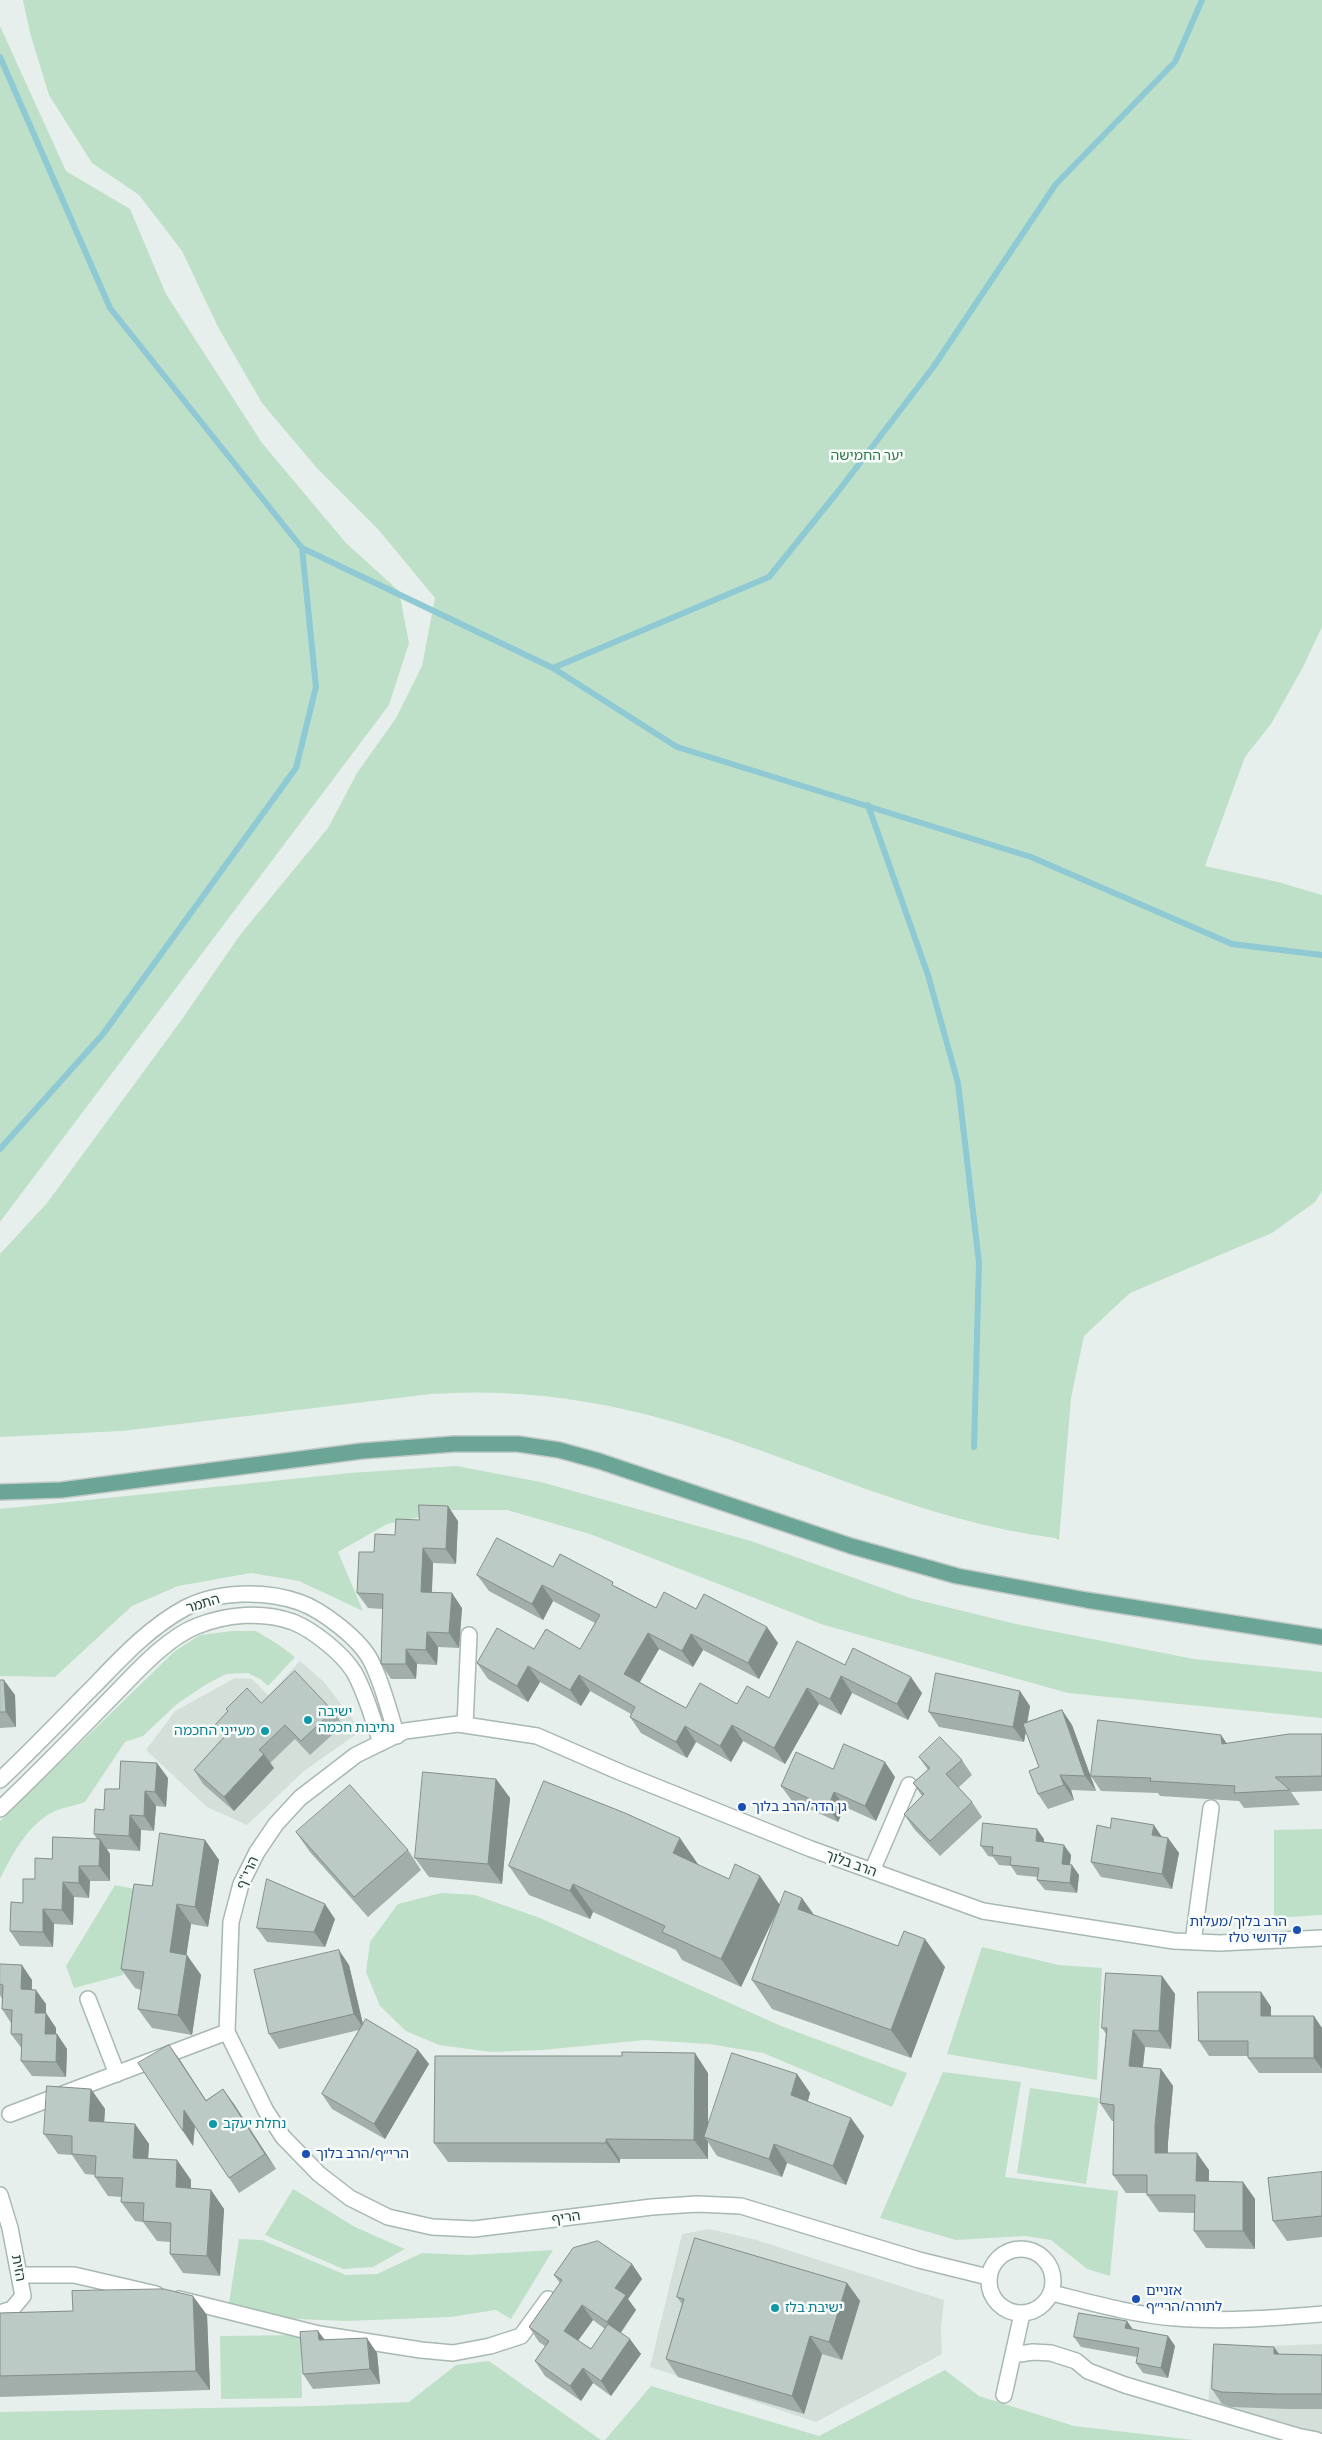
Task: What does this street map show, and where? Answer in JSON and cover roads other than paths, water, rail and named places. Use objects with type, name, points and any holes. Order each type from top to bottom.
[{"type":"main road","points":[[0,1492],[61,1490],[388,1449],[454,1444],[518,1444],[560,1450],[599,1461],[851,1546],[956,1576],[1096,1601],[1322,1637]]},
{"type":"street","name":"התמר","points":[[0,1780],[129,1650],[158,1626],[186,1608],[217,1598],[250,1594],[282,1596],[312,1607],[336,1624],[371,1660],[397,1736]]},
{"type":"street","name":"התמר","points":[[0,1809],[143,1665],[195,1626],[221,1618],[250,1615],[278,1616],[303,1626],[323,1640],[353,1672],[381,1743]]},
{"type":"street","points":[[465,1725],[469,1635]]},
{"type":"street","name":"הרב בלוך","points":[[381,1743],[405,1731],[465,1725],[537,1736],[622,1773],[802,1846],[983,1911],[1120,1934],[1193,1942],[1322,1938]]},
{"type":"street","name":"הרי\"ף","points":[[227,2032],[231,1922],[241,1884],[257,1852],[276,1824],[300,1798],[356,1755],[381,1743]]},
{"type":"street","points":[[872,1871],[909,1785]]},
{"type":"street","points":[[1193,1942],[1211,1808]]},
{"type":"street","points":[[88,1999],[117,2074]]},
{"type":"street","points":[[10,2114],[227,2032]]},
{"type":"street","name":"הריף","points":[[227,2032],[266,2111],[283,2137],[319,2174],[350,2198],[388,2217],[432,2227],[474,2230],[652,2207],[696,2204],[741,2206],[919,2260],[988,2277]]},
{"type":"street","name":"הזית","points":[[0,2195],[10,2228],[23,2296],[6,2311]]},
{"type":"street","points":[[1018,2249],[1030,2250],[1046,2261],[1052,2271],[1054,2282],[1052,2293],[1043,2305],[1034,2311],[1022,2314],[1011,2312],[997,2303],[989,2289],[988,2277],[992,2267],[1003,2254],[1018,2249]]},
{"type":"street","points":[[19,2275],[74,2275],[213,2306],[319,2334],[421,2350],[453,2353],[490,2346],[521,2336],[548,2299]]},
{"type":"street","points":[[1052,2293],[1104,2306],[1175,2318],[1252,2320],[1322,2314]]},
{"type":"street","points":[[1004,2395],[1022,2314]]},
{"type":"street","points":[[1013,2355],[1033,2352],[1051,2353],[1076,2361],[1088,2370],[1125,2385],[1297,2436],[1317,2440]]},
{"type":"waterway","points":[[553,668],[769,577],[840,489],[934,366],[1056,184],[1175,62],[1202,0]]},
{"type":"waterway","points":[[0,57],[110,308],[302,548],[553,668],[677,747],[1031,857],[1232,944],[1322,955]]},
{"type":"waterway","points":[[0,1149],[103,1034],[296,768],[316,687],[302,548]]},
{"type":"waterway","points":[[868,805],[928,975],[958,1083],[979,1263],[974,1447]]},
{"type":"place","name":"ישיבה נתיבות חכמה","points":[[308,1720]]},
{"type":"place","name":"מעייני החכמה","points":[[265,1731]]},
{"type":"place","name":"גן הדר/הרב בלוך","points":[[742,1807]]},
{"type":"place","name":"הרב בלוך/מעלות קדושי טלז","points":[[1297,1930]]},
{"type":"place","name":"נחלת יעקב","points":[[213,2124]]},
{"type":"place","name":"הרי״ף/הרב בלוך","points":[[306,2154]]},
{"type":"place","name":"אזניים לתורה/הרי״ף","points":[[1136,2299]]},
{"type":"place","name":"ישיבת בלז","points":[[775,2308]]},
{"type":"park label","name":"יער החמישה","points":[[867,456]]}]
